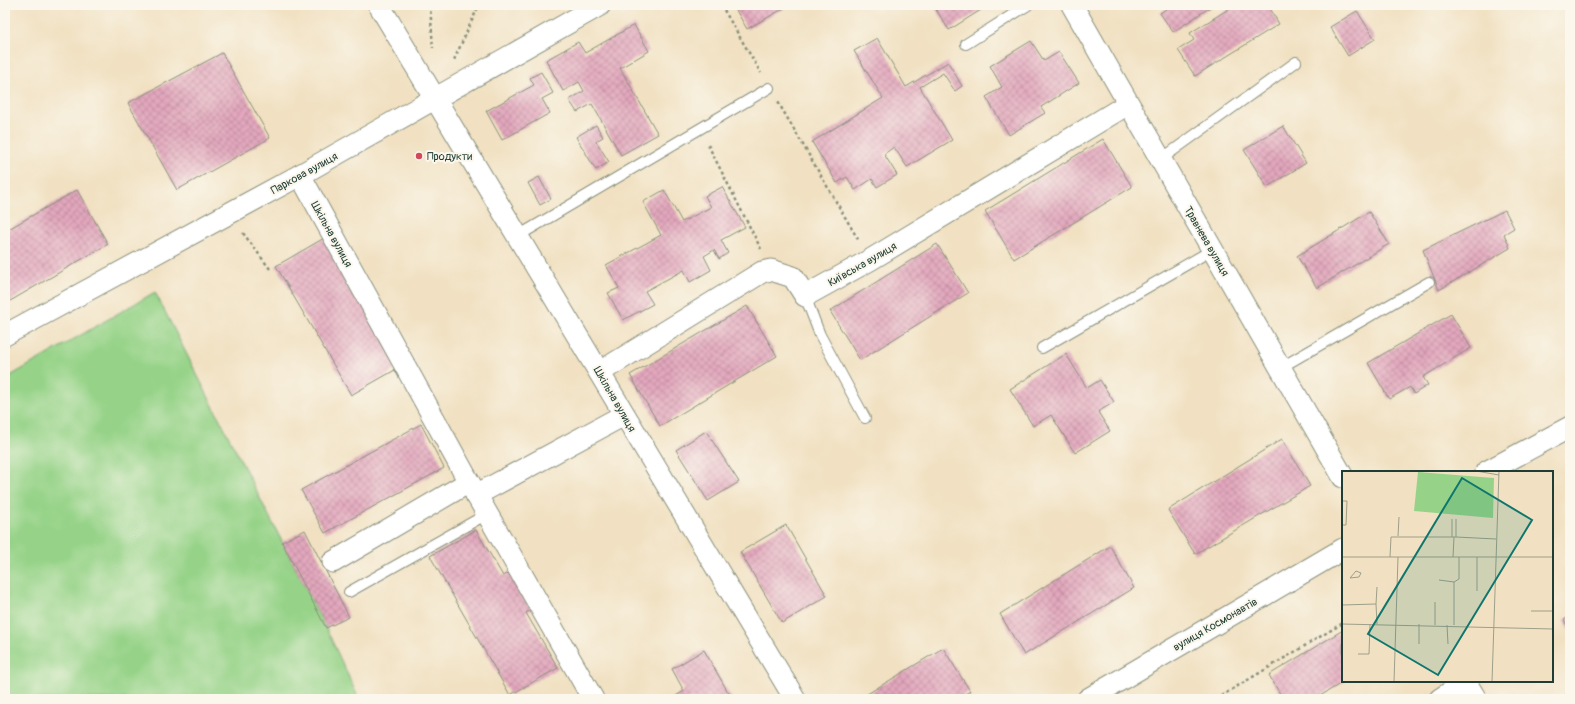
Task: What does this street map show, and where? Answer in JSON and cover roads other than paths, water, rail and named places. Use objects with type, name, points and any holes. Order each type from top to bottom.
[{"type":"street","name":"Шкільна вулиця","points":[[379,5],[795,699]]},
{"type":"street","name":"Паркова вулиця","points":[[5,335],[300,175],[600,5]]},
{"type":"street","name":"Травнева вулиця","points":[[1072,5],[1342,475]]},
{"type":"street","name":"Київська вулиця","points":[[806,296],[870,260],[1128,104]]},
{"type":"street","name":"Шкільна вулиця","points":[[300,175],[487,514],[594,699]]},
{"type":"street","points":[[600,372],[762,272],[771,270],[793,277],[806,296]]},
{"type":"street","points":[[333,562],[473,488],[624,415]]},
{"type":"street","points":[[1488,471],[1570,428]]},
{"type":"street","name":"вулиця Космонавтів","points":[[1088,699],[1342,550]]},
{"type":"street","points":[[1440,699],[1469,687]]},
{"type":"lane","points":[[966,44],[1028,5]]},
{"type":"lane","points":[[1160,160],[1296,62]]},
{"type":"lane","points":[[518,236],[769,88]]},
{"type":"lane","points":[[1042,348],[1212,250]]},
{"type":"lane","points":[[1280,368],[1429,282]]},
{"type":"lane","points":[[806,296],[820,335],[865,418]]},
{"type":"lane","points":[[349,592],[487,514]]},
{"type":"place","name":"Продукти","points":[[419,156]]}]
